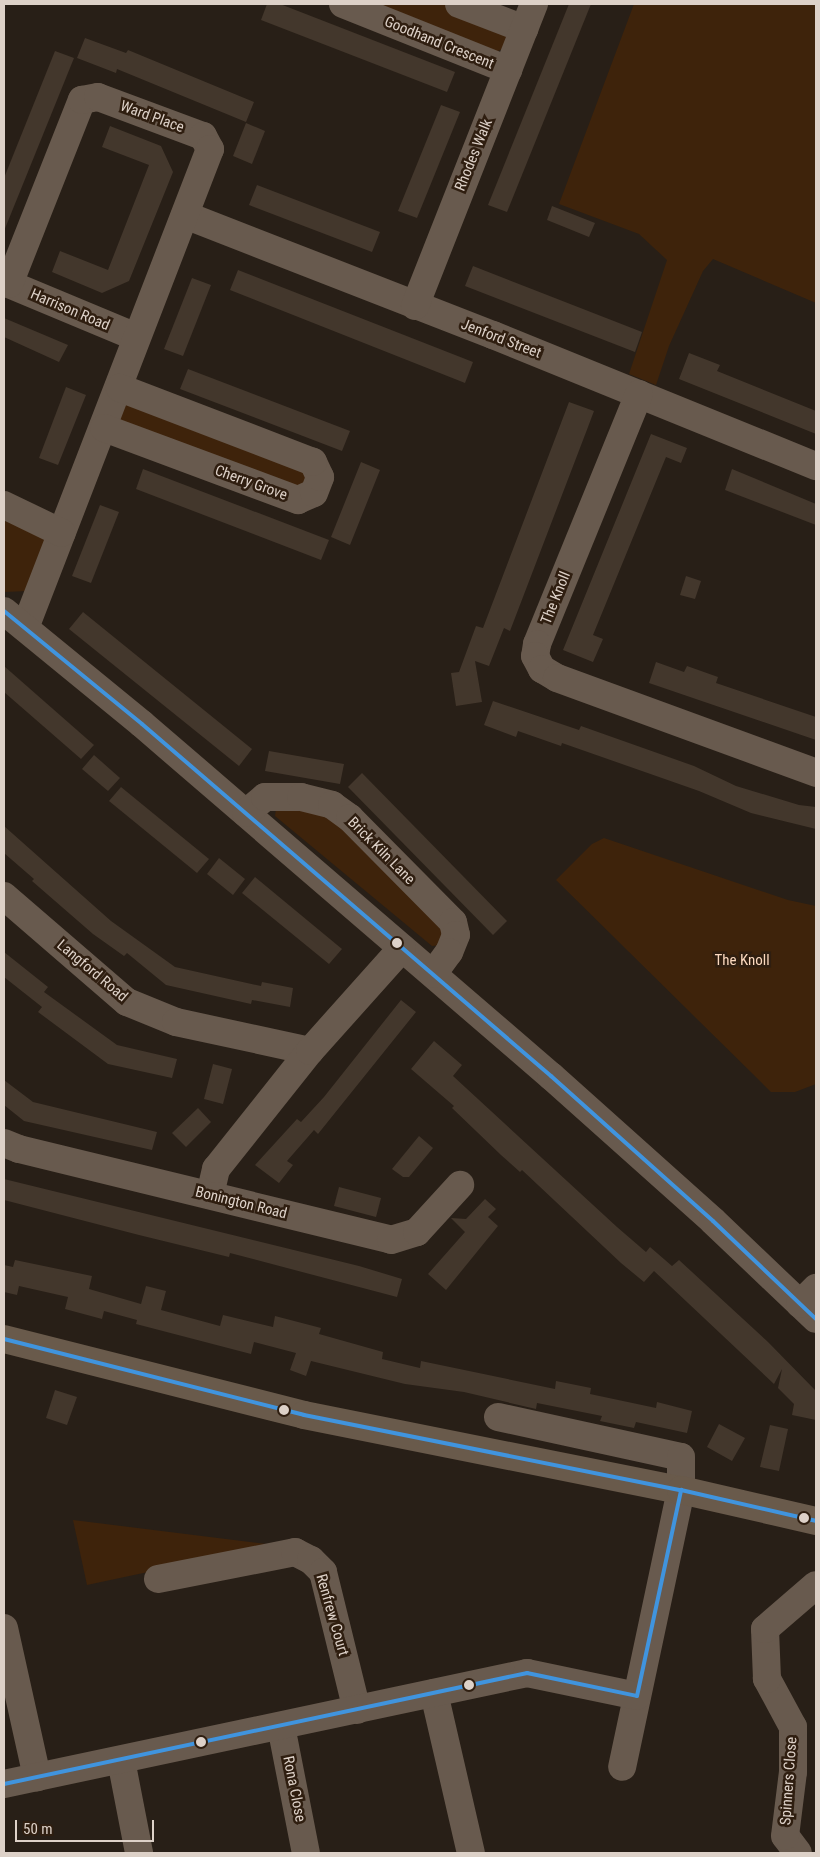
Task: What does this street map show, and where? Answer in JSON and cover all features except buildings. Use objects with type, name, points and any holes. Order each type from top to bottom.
[{"type":"main road","points":[[4,1339],[304,1414],[681,1490],[816,1521]]},
{"type":"street","name":"Goodhand Crescent","points":[[343,4],[508,70]]},
{"type":"street","points":[[459,4],[524,30]]},
{"type":"street","name":"Rhodes Walk","points":[[415,306],[534,4]]},
{"type":"street","name":"Ward Place","points":[[7,283],[82,100],[98,97],[203,136],[210,149],[136,338]]},
{"type":"street","name":"Jenford Street","points":[[185,215],[816,466]]},
{"type":"street","name":"Harrison Road","points":[[7,283],[136,338]]},
{"type":"street","points":[[25,628],[120,388],[136,338]]},
{"type":"street","name":"Cherry Grove","points":[[104,428],[298,500],[314,493],[317,486],[320,477],[313,462],[120,388]]},
{"type":"street","name":"The Knoll","points":[[639,394],[537,644],[535,656],[542,669],[557,678],[816,772]]},
{"type":"street","points":[[4,505],[62,534]]},
{"type":"street","points":[[4,611],[246,813],[433,974],[713,1221],[811,1304]]},
{"type":"street","name":"Brick Kiln Lane","points":[[246,813],[265,797],[301,797],[332,805],[350,818],[453,922],[456,935],[450,952],[433,974]]},
{"type":"street","name":"Langford Road","points":[[4,896],[127,1002],[176,1022],[310,1051]]},
{"type":"street","points":[[210,1195],[216,1169],[310,1051],[402,948]]},
{"type":"street","name":"Bonington Road","points":[[4,1143],[391,1240],[417,1232],[460,1185]]},
{"type":"street","points":[[498,1417],[681,1457],[681,1490],[622,1767]]},
{"type":"street","name":"Renfrew Court","points":[[158,1579],[295,1552],[311,1560],[323,1572],[357,1710]]},
{"type":"street","name":"Spinners Close","points":[[798,1853],[785,1836],[805,1762],[793,1726],[767,1679],[765,1629],[816,1585]]},
{"type":"street","points":[[4,1628],[37,1778]]},
{"type":"street","points":[[4,1784],[527,1674],[637,1696]]},
{"type":"street","points":[[434,1693],[471,1853]]},
{"type":"street","name":"Rona Close","points":[[281,1726],[306,1853]]},
{"type":"street","points":[[121,1760],[140,1853]]},
{"type":"green space","points":[[371,4],[442,4],[502,27],[508,34],[506,48],[492,53]]},
{"type":"green space","points":[[634,4],[816,4],[816,303],[713,259],[703,271],[669,346],[656,385],[629,374],[667,260],[639,234],[559,204]]},
{"type":"green space","points":[[126,403],[305,472],[306,482],[300,488],[126,426],[120,419]]},
{"type":"green space","points":[[4,513],[23,522],[47,542],[28,591],[4,592]]},
{"type":"green space","points":[[276,809],[321,810],[444,923],[441,945],[432,946],[275,816]]},
{"type":"green space","name":"The Knoll","points":[[604,838],[788,900],[816,906],[816,1084],[795,1092],[771,1092],[556,880],[592,844]]},
{"type":"green space","points":[[73,1520],[275,1545],[87,1585]]},
{"type":"transit line","points":[[4,611],[142,724],[551,1076],[713,1221],[816,1319]]},
{"type":"transit line","points":[[4,1339],[304,1415],[681,1490],[816,1521]]},
{"type":"transit line","points":[[4,1784],[527,1673],[637,1696],[681,1490]]}]
